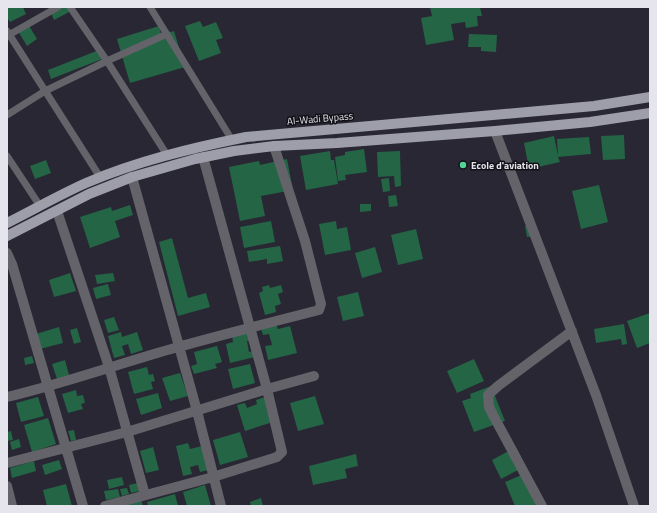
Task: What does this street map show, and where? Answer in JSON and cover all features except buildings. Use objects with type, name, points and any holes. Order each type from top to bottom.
[{"type":"main road","name":"Al-Wadi Bypass","points":[[7,223],[100,177],[200,146],[246,137],[594,106],[650,97]]},
{"type":"main road","points":[[7,236],[89,194],[132,177],[203,157],[234,151],[274,146],[337,143],[495,131],[590,122],[650,113]]},
{"type":"street","points":[[495,131],[596,395],[634,506]]},
{"type":"street","points":[[7,397],[48,387],[109,367],[179,347],[319,310],[321,307],[319,296],[305,241],[274,146]]},
{"type":"street","points":[[105,506],[277,457],[282,452],[267,389],[203,157]]},
{"type":"street","points":[[132,177],[197,411],[221,506]]},
{"type":"street","points":[[57,211],[109,367],[145,495]]},
{"type":"street","points":[[7,253],[12,264],[83,506]]},
{"type":"street","points":[[542,506],[489,407],[488,396],[498,386],[572,331]]},
{"type":"street","points":[[7,463],[66,449],[127,432],[314,376]]},
{"type":"street","points":[[7,486],[12,506]]},
{"type":"lane","points":[[58,7],[8,34],[100,177]]},
{"type":"lane","points":[[70,7],[107,61],[167,155]]},
{"type":"lane","points":[[150,7],[232,140]]},
{"type":"lane","points":[[7,115],[45,90],[167,34]]},
{"type":"lane","points":[[7,156],[40,206]]},
{"type":"place","name":"Ecole d'aviation","points":[[463,165]]}]
